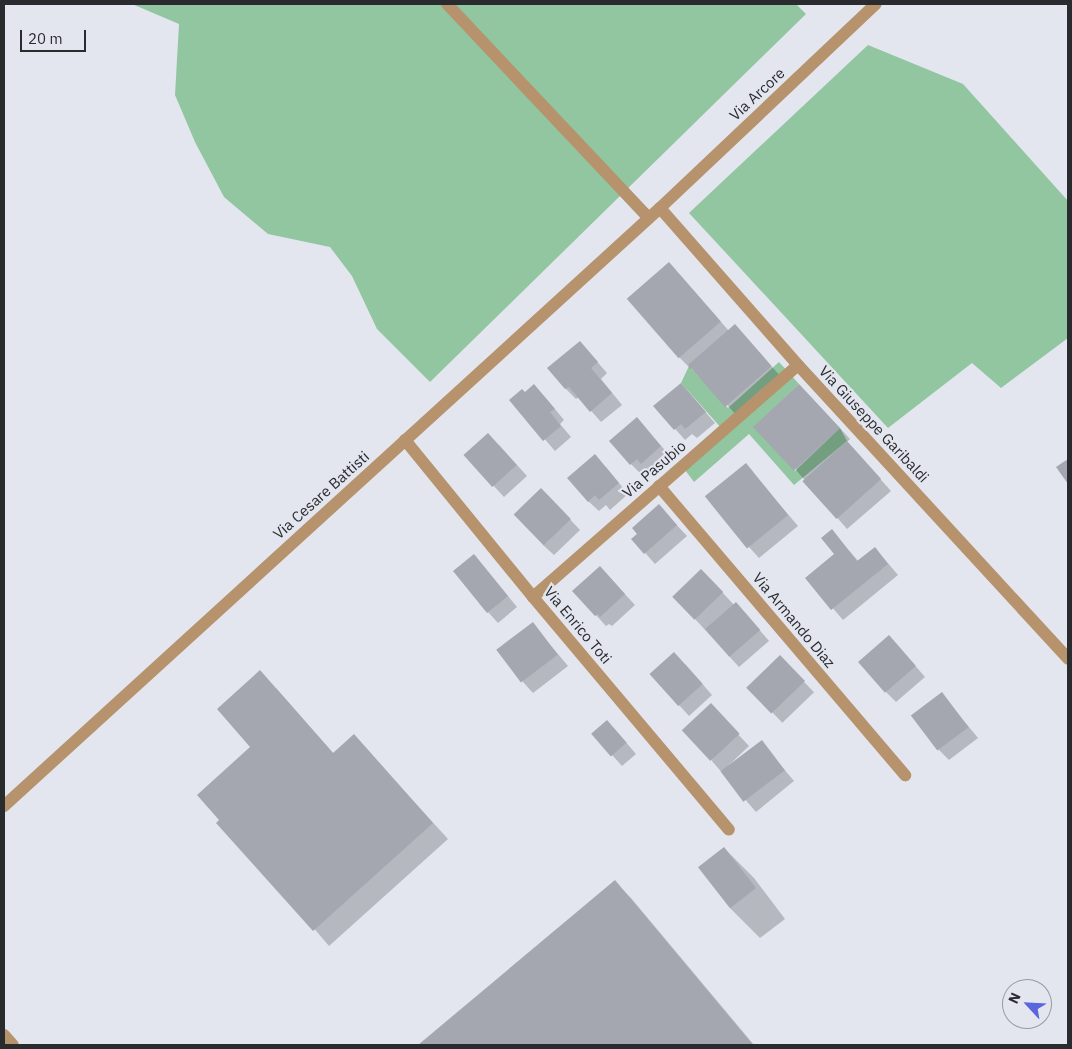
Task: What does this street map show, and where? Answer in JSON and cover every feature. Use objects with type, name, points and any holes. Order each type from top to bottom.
[{"type":"street","points":[[447,4],[649,218]]},
{"type":"street","name":"Via Arcore","points":[[660,208],[876,4]]},
{"type":"street","name":"Via Cesare Battisti","points":[[4,806],[660,208]]},
{"type":"street","name":"Via Giuseppe Garibaldi","points":[[660,208],[798,365],[1068,659]]},
{"type":"street","name":"Via Pasubio","points":[[533,597],[798,365]]},
{"type":"street","name":"Via Enrico Toti","points":[[405,440],[533,597],[729,830]]},
{"type":"street","name":"Via Armando Diaz","points":[[659,486],[905,775]]},
{"type":"street","points":[[4,1035],[12,1045]]},
{"type":"green space","points":[[132,4],[796,4],[806,14],[430,382],[377,329],[352,276],[330,247],[268,234],[224,197],[195,142],[175,95],[179,24]]},
{"type":"green space","points":[[868,45],[963,84],[1068,201],[1068,338],[1001,388],[972,363],[888,428],[689,213]]},
{"type":"green space","points":[[779,362],[799,384],[754,427],[795,471],[840,428],[847,441],[794,485],[749,434],[694,482],[682,466],[723,430],[681,383],[689,366],[728,408]]},
{"type":"building","points":[[669,262],[721,322],[679,358],[627,299]]},
{"type":"building","points":[[735,324],[772,366],[725,407],[688,365]]},
{"type":"building","points":[[580,341],[598,362],[591,368],[612,393],[590,412],[569,387],[565,389],[547,368]]},
{"type":"building","points":[[681,383],[706,412],[685,429],[681,424],[674,430],[653,406]]},
{"type":"building","points":[[534,384],[555,409],[550,412],[561,426],[543,441],[509,400],[522,389],[525,392]]},
{"type":"building","points":[[799,384],[840,428],[794,471],[753,427]]},
{"type":"building","points":[[637,417],[661,446],[641,464],[637,459],[630,465],[609,441]]},
{"type":"building","points":[[488,433],[517,465],[492,487],[463,455]]},
{"type":"building","points":[[847,441],[881,479],[837,519],[802,481]]},
{"type":"building","points":[[595,454],[619,483],[599,500],[595,495],[588,502],[567,478]]},
{"type":"building","points":[[1068,459],[1068,484],[1056,467]]},
{"type":"building","points":[[746,463],[788,515],[747,548],[705,496]]},
{"type":"building","points":[[541,488],[571,519],[544,545],[514,514]]},
{"type":"building","points":[[659,504],[677,525],[644,554],[631,539],[637,534],[632,528]]},
{"type":"building","points":[[832,529],[857,561],[875,547],[888,564],[831,610],[805,578],[834,554],[821,538]]},
{"type":"building","points":[[474,554],[508,596],[487,613],[453,571]]},
{"type":"building","points":[[600,566],[625,594],[600,617],[598,614],[595,616],[572,591]]},
{"type":"building","points":[[701,569],[723,592],[694,620],[672,597]]},
{"type":"building","points":[[736,602],[760,630],[729,657],[705,629]]},
{"type":"building","points":[[533,622],[558,655],[521,682],[496,650]]},
{"type":"building","points":[[889,635],[916,666],[885,693],[858,662]]},
{"type":"building","points":[[674,652],[703,684],[678,706],[649,674]]},
{"type":"building","points":[[780,655],[805,681],[771,714],[746,688]]},
{"type":"building","points":[[260,670],[333,753],[354,734],[433,823],[313,931],[216,823],[219,820],[197,795],[250,747],[217,709]]},
{"type":"building","points":[[942,692],[968,727],[937,751],[911,715]]},
{"type":"building","points":[[711,703],[740,734],[710,761],[682,730]]},
{"type":"building","points":[[607,720],[627,743],[611,756],[591,734]]},
{"type":"building","points":[[762,740],[785,770],[743,802],[720,771]]},
{"type":"building","points":[[724,847],[756,888],[730,908],[698,867]]},
{"type":"building","points":[[615,880],[753,1045],[418,1045]]}]
